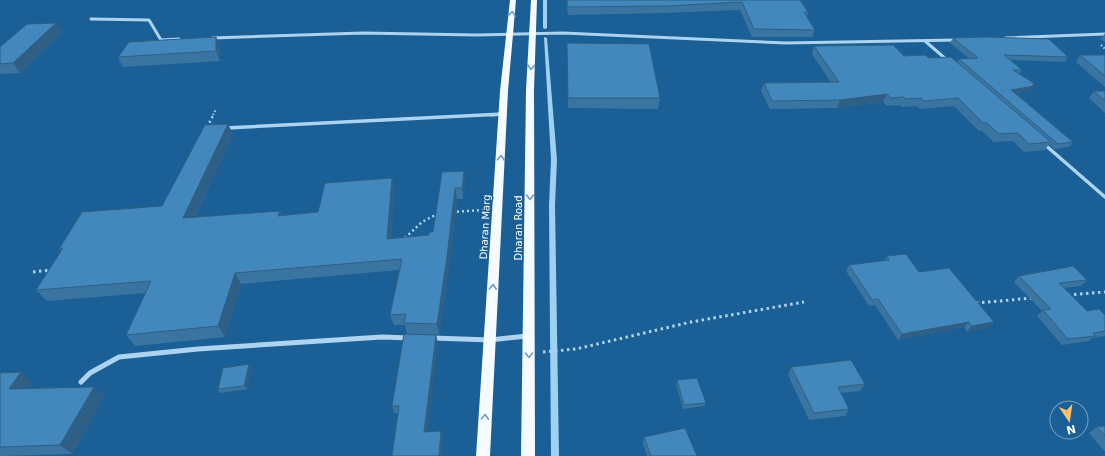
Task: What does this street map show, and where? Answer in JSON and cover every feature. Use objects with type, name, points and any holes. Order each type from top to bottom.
[{"type":"main road","name":"Dharan Marg","points":[[483,456],[503,114],[513,0]]},
{"type":"main road","name":"Dharan Road","points":[[528,456],[530,90],[534,0]]},
{"type":"street","points":[[91,19],[148,20],[161,40],[184,39]]},
{"type":"street","points":[[206,39],[363,33],[477,35],[563,33],[786,43],[963,39]]},
{"type":"street","points":[[1002,38],[1105,34]]},
{"type":"street","points":[[924,41],[948,62]]},
{"type":"street","points":[[206,129],[503,114]]},
{"type":"street","points":[[1039,140],[1105,197]]},
{"type":"street","points":[[428,338],[490,340],[529,336]]},
{"type":"street","points":[[80,382],[90,373],[119,357],[198,349],[382,337],[413,338]]},
{"type":"path","points":[[206,129],[216,109]]},
{"type":"path","points":[[405,238],[422,222],[437,213],[498,208]]},
{"type":"path","points":[[33,272],[57,270]]},
{"type":"path","points":[[1062,295],[1105,292]]},
{"type":"path","points":[[971,304],[1040,297]]},
{"type":"path","points":[[529,354],[576,349],[691,322],[804,302]]},
{"type":"building","points":[[567,0],[800,0],[808,12],[804,12],[815,30],[754,29],[742,2],[666,6],[568,7]]},
{"type":"building","points":[[56,23],[13,63],[0,64],[0,47],[27,24]]},
{"type":"building","points":[[216,37],[216,51],[118,57],[129,42]]},
{"type":"building","points":[[985,37],[1049,39],[1068,57],[1004,55],[1022,70],[1013,70],[1035,84],[1032,85],[1034,86],[1011,90],[1073,142],[1058,144],[959,59],[978,58],[953,38]]},
{"type":"building","points":[[567,43],[649,44],[660,98],[568,98]]},
{"type":"building","points":[[893,45],[904,56],[925,55],[929,58],[951,57],[1051,142],[1029,144],[1018,133],[999,134],[987,123],[983,123],[958,98],[924,101],[921,98],[891,98],[887,94],[840,100],[772,101],[764,83],[839,82],[814,46]]},
{"type":"building","points":[[1080,55],[1105,55],[1105,76]]},
{"type":"building","points":[[1094,91],[1105,91],[1105,101]]},
{"type":"building","points":[[228,124],[183,218],[280,211],[278,216],[318,212],[325,183],[392,178],[387,239],[429,235],[429,232],[433,232],[442,172],[464,171],[462,188],[455,188],[437,324],[404,323],[406,314],[390,315],[402,259],[235,273],[218,326],[126,335],[151,281],[36,290],[63,248],[59,249],[82,212],[162,206],[205,125]]},
{"type":"building","points":[[906,254],[919,272],[949,268],[994,322],[971,326],[969,322],[902,334],[878,299],[872,300],[849,265],[889,260],[887,256]]},
{"type":"building","points":[[1073,266],[1087,280],[1059,283],[1087,311],[1099,309],[1105,315],[1105,331],[1093,333],[1095,336],[1068,339],[1043,310],[1051,309],[1019,276]]},
{"type":"building","points":[[404,334],[436,335],[424,432],[441,431],[439,456],[392,456],[399,406],[392,406]]},
{"type":"building","points":[[851,360],[865,384],[838,387],[849,409],[814,413],[791,367]]},
{"type":"building","points":[[249,364],[244,386],[218,389],[223,368]]},
{"type":"building","points":[[21,372],[9,389],[94,387],[60,445],[0,447],[0,373]]},
{"type":"building","points":[[697,378],[706,403],[684,405],[677,380]]},
{"type":"building","points":[[1105,426],[1105,436],[1097,427]]},
{"type":"building","points":[[685,428],[697,456],[651,456],[644,437]]},
{"type":"waterway","points":[[545,0],[545,28]]},
{"type":"waterway","points":[[545,38],[554,160],[552,205],[555,456]]}]
